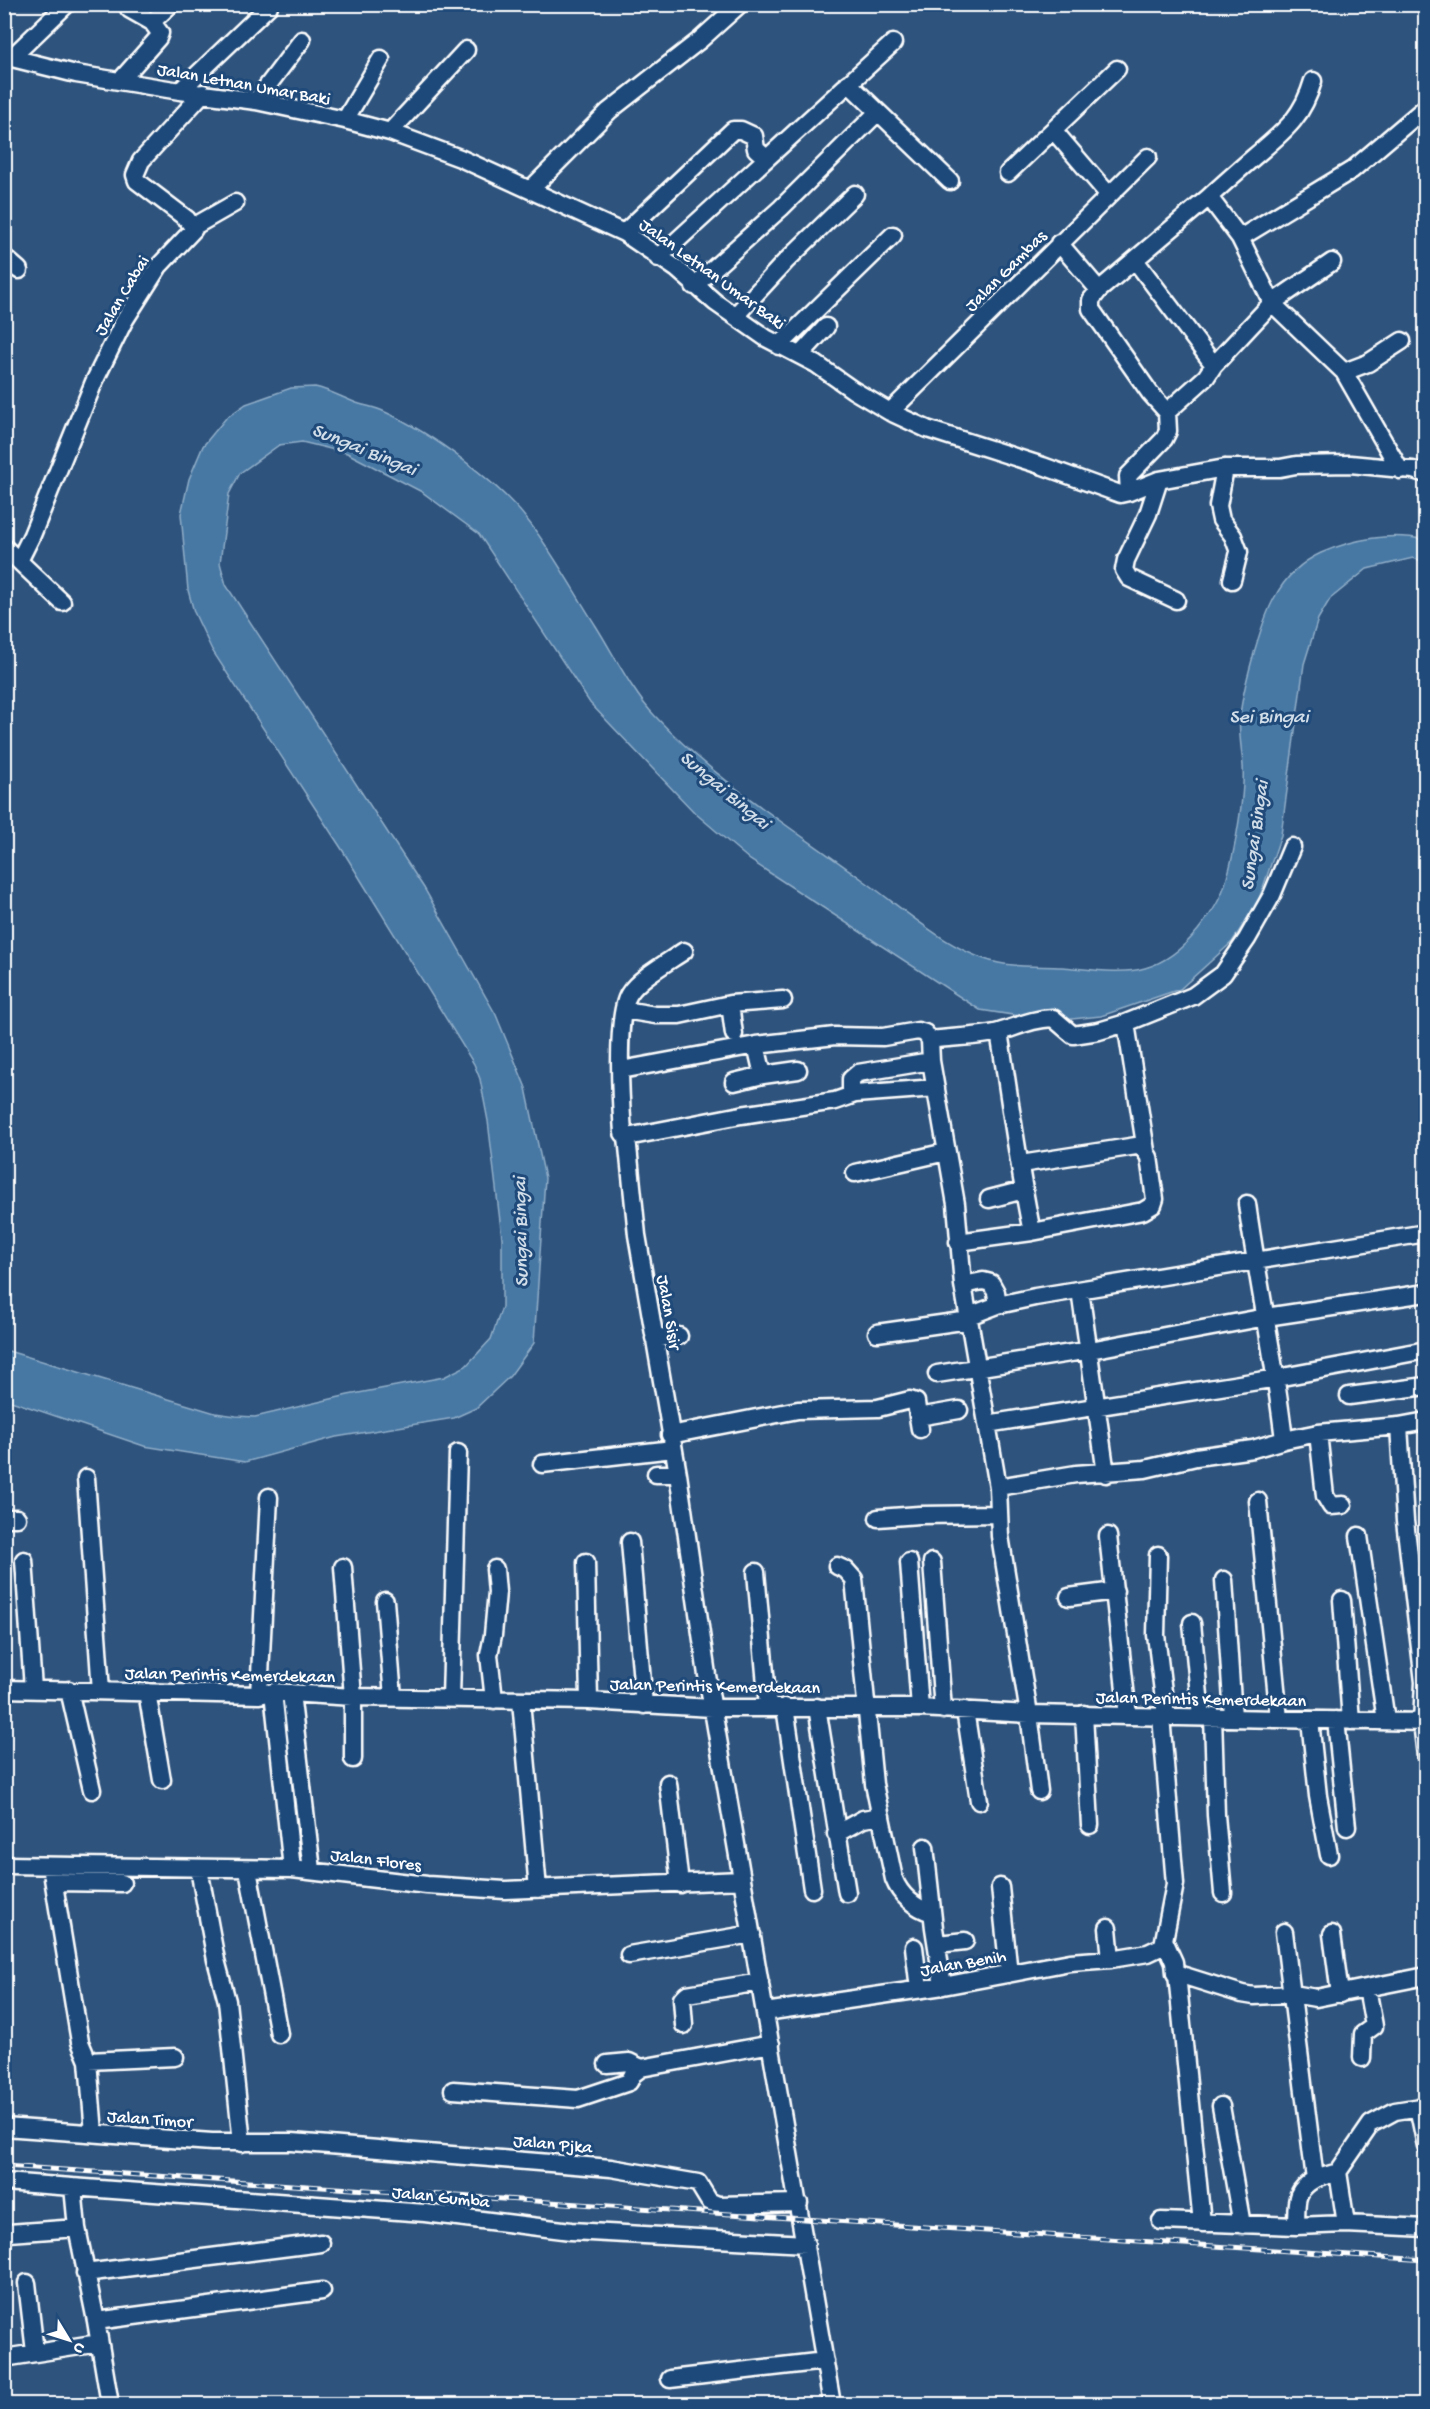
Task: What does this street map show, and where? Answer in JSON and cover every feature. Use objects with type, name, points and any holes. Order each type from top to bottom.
[{"type":"street","points":[[8,57],[67,4]]},
{"type":"street","points":[[152,21],[171,4]]},
{"type":"street","points":[[531,189],[609,111],[700,40],[740,4]]},
{"type":"street","points":[[180,91],[269,6]]},
{"type":"street","points":[[120,81],[159,36],[159,29],[152,21],[129,9]]},
{"type":"street","points":[[256,100],[302,40]]},
{"type":"street","points":[[658,258],[893,43]]},
{"type":"street","points":[[390,132],[466,50]]},
{"type":"street","name":"Jalan Letnan Umar Baki","points":[[8,57],[76,74],[180,91],[256,100],[390,132],[460,158],[624,233],[779,346],[800,355],[890,412],[927,429],[1000,454],[1043,466],[1120,494],[1129,492]]},
{"type":"street","points":[[345,120],[381,59]]},
{"type":"street","points":[[1008,173],[1117,69]]},
{"type":"street","points":[[1313,81],[1300,113],[1286,131],[1099,290],[1091,300],[1091,309],[1150,393],[1167,412],[1168,431],[1164,439],[1128,477],[1129,492],[1159,480],[1225,468],[1280,468],[1328,463],[1400,470],[1423,468]]},
{"type":"street","points":[[849,83],[951,181]]},
{"type":"street","points":[[193,227],[187,219],[137,181],[135,174],[141,160],[203,93]]},
{"type":"street","points":[[1240,238],[1352,170],[1425,107]]},
{"type":"street","points":[[694,286],[781,208],[878,112]]},
{"type":"street","points":[[624,233],[733,130],[741,130],[754,136],[756,149],[766,158]]},
{"type":"street","points":[[1054,131],[1108,194]]},
{"type":"street","name":"Jalan Gambas","points":[[890,412],[1108,194],[1148,157]]},
{"type":"street","points":[[736,315],[785,262],[855,195]]},
{"type":"street","points":[[1209,196],[1240,238],[1272,303],[1344,372],[1400,470]]},
{"type":"street","name":"Jalan Cabai","points":[[19,561],[94,382],[124,321],[159,266],[193,227],[234,203]]},
{"type":"street","points":[[779,346],[893,235]]},
{"type":"street","points":[[1059,243],[1099,290]]},
{"type":"street","points":[[4,257],[20,270]]},
{"type":"street","points":[[1135,260],[1214,365]]},
{"type":"street","points":[[1167,412],[1206,377],[1214,365],[1272,303],[1332,262]]},
{"type":"street","points":[[800,355],[826,327]]},
{"type":"street","points":[[1344,372],[1368,363],[1402,341]]},
{"type":"street","points":[[1225,468],[1218,506],[1221,520],[1233,536],[1239,552],[1232,580]]},
{"type":"street","points":[[1159,480],[1148,514],[1126,560],[1124,570],[1129,578],[1176,600]]},
{"type":"street","points":[[4,547],[62,602]]},
{"type":"street","points":[[930,1040],[999,1032],[1040,1018],[1053,1018],[1073,1035],[1100,1031],[1193,996],[1223,974],[1247,939],[1272,895],[1292,848]]},
{"type":"street","name":"Jalan Sisir","points":[[684,951],[635,987],[627,996],[619,1050],[623,1133],[627,1137],[637,1235],[678,1474],[712,1708],[832,2404]]},
{"type":"street","points":[[624,1010],[655,1015],[679,1015],[730,1004],[783,1000]]},
{"type":"street","points":[[730,1004],[734,1034]]},
{"type":"street","points":[[958,1242],[1032,1232],[1149,1209],[1155,1199],[1126,1023]]},
{"type":"street","points":[[621,1070],[756,1045],[835,1036],[883,1037],[918,1031],[925,1033],[930,1040],[945,1152],[956,1204],[963,1285],[998,1487],[1000,1536],[1039,1791]]},
{"type":"street","points":[[999,1032],[1032,1232]]},
{"type":"street","points":[[756,1045],[763,1075]]},
{"type":"street","points":[[855,1094],[851,1089],[851,1079],[858,1073],[931,1061]]},
{"type":"street","points":[[734,1082],[763,1075],[798,1071]]},
{"type":"street","points":[[627,1137],[741,1115],[835,1101],[855,1094],[936,1088]]},
{"type":"street","points":[[1021,1164],[1136,1146],[1146,1151]]},
{"type":"street","points":[[855,1173],[945,1152]]},
{"type":"street","points":[[989,1199],[1024,1190]]},
{"type":"street","points":[[1247,1204],[1277,1378],[1284,1440]]},
{"type":"street","points":[[877,1333],[969,1318],[998,1305],[1080,1290],[1425,1233]]},
{"type":"street","points":[[963,1285],[983,1281],[991,1283],[996,1292],[998,1305]]},
{"type":"street","points":[[1080,1290],[1106,1474]]},
{"type":"street","points":[[937,1374],[1090,1350],[1266,1317],[1425,1293]]},
{"type":"street","points":[[654,1338],[679,1336]]},
{"type":"street","points":[[987,1424],[1277,1378],[1425,1350]]},
{"type":"street","points":[[1349,1396],[1425,1386]]},
{"type":"street","points":[[542,1464],[672,1442],[798,1410],[878,1408],[910,1400],[916,1402],[919,1423],[959,1410]]},
{"type":"street","points":[[998,1487],[1076,1474],[1106,1474],[1144,1469],[1196,1457],[1252,1449],[1318,1433],[1399,1426],[1425,1421]]},
{"type":"street","points":[[1399,1426],[1405,1521],[1424,1682],[1425,1756]]},
{"type":"street","points":[[1318,1433],[1325,1496],[1331,1506],[1343,1505]]},
{"type":"street","points":[[451,1698],[458,1453]]},
{"type":"street","points":[[656,1474],[678,1474]]},
{"type":"street","points":[[86,1478],[101,1691]]},
{"type":"street","points":[[269,1497],[266,1693],[292,1869]]},
{"type":"street","points":[[1258,1501],[1279,1719]]},
{"type":"street","points":[[878,1518],[999,1514]]},
{"type":"street","points":[[1108,1536],[1128,1716]]},
{"type":"street","points":[[1359,1536],[1386,1721]]},
{"type":"street","points":[[630,1542],[644,1705]]},
{"type":"street","points":[[1158,1555],[1156,1635],[1175,1884],[1165,1928],[1165,1945],[1177,1974],[1202,2223]]},
{"type":"street","points":[[24,1560],[33,1689]]},
{"type":"street","points":[[586,1562],[589,1701]]},
{"type":"street","points":[[909,1562],[920,1708]]},
{"type":"street","points":[[932,1562],[944,1710]]},
{"type":"street","points":[[837,1566],[846,1570],[854,1579],[874,1784],[888,1856],[898,1889],[914,1904],[932,1913]]},
{"type":"street","points":[[343,1567],[353,1697],[353,1759]]},
{"type":"street","points":[[494,1700],[489,1655],[497,1592],[495,1569]]},
{"type":"street","points":[[756,1572],[776,1707],[812,1889]]},
{"type":"street","points":[[1224,1580],[1233,1717]]},
{"type":"street","points":[[1070,1597],[1114,1591]]},
{"type":"street","points":[[385,1600],[393,1697]]},
{"type":"street","points":[[1342,1600],[1347,1827]]},
{"type":"street","points":[[1192,1623],[1207,1716],[1223,1893]]},
{"type":"street","name":"Jalan Perintis Kemerdekaan","points":[[4,1689],[291,1693],[353,1697],[589,1701],[712,1708],[920,1708],[1029,1714],[1424,1722]]},
{"type":"street","points":[[69,1690],[92,1790]]},
{"type":"street","points":[[147,1692],[162,1780]]},
{"type":"street","points":[[291,1693],[312,1870]]},
{"type":"street","points":[[521,1701],[538,1889]]},
{"type":"street","points":[[817,1707],[847,1893]]},
{"type":"street","points":[[965,1710],[979,1801]]},
{"type":"street","points":[[1084,1714],[1090,1825]]},
{"type":"street","points":[[1310,1720],[1318,1796],[1329,1855]]},
{"type":"street","points":[[668,1783],[680,1884]]},
{"type":"street","points":[[836,1834],[863,1819],[881,1816]]},
{"type":"street","points":[[925,1847],[943,1986]]},
{"type":"street","name":"Jalan Flores","points":[[4,1865],[53,1874],[199,1869],[292,1869],[427,1885],[505,1890],[742,1880]]},
{"type":"street","points":[[199,1869],[216,1960],[227,2001],[242,2143]]},
{"type":"street","points":[[248,1870],[279,2034]]},
{"type":"street","points":[[94,2133],[88,2061],[80,2042],[53,1874],[122,1883]]},
{"type":"street","points":[[1000,1887],[1009,1974]]},
{"type":"street","points":[[1108,1928],[1111,1959]]},
{"type":"street","points":[[1284,1932],[1315,2179]]},
{"type":"street","points":[[629,1955],[752,1934]]},
{"type":"street","points":[[1332,1934],[1340,1994]]},
{"type":"street","points":[[938,1944],[965,1941]]},
{"type":"street","name":"Jalan Benih","points":[[765,2012],[943,1986],[1070,1962],[1148,1953],[1165,1945]]},
{"type":"street","points":[[914,1947],[919,1989]]},
{"type":"street","points":[[1177,1974],[1242,1994],[1263,1996],[1293,1994],[1316,1998],[1425,1976]]},
{"type":"street","points":[[684,2025],[682,1999],[687,1994],[760,1982]]},
{"type":"street","points":[[1362,2058],[1363,2034],[1374,2026],[1367,1988]]},
{"type":"street","points":[[453,2090],[578,2098],[629,2082],[640,2068],[771,2044]]},
{"type":"street","points":[[88,2061],[175,2057]]},
{"type":"street","points":[[607,2064],[629,2062],[640,2068]]},
{"type":"street","points":[[1221,2106],[1242,2225]]},
{"type":"street","points":[[1296,2226],[1298,2194],[1305,2184],[1338,2172],[1371,2124],[1395,2110],[1422,2107],[1425,2146]]},
{"type":"street","name":"Jalan Timor","points":[[4,2127],[242,2143],[292,2142]]},
{"type":"street","name":"Jalan Pjka","points":[[292,2142],[611,2168],[698,2183],[709,2201],[718,2205],[799,2203]]},
{"type":"street","points":[[1338,2172],[1346,2224]]},
{"type":"street","name":"Jalan Gumba","points":[[4,2182],[425,2213],[571,2231],[806,2244]]},
{"type":"street","points":[[73,2187],[77,2228],[110,2404]]},
{"type":"street","points":[[1161,2221],[1296,2226],[1346,2224],[1425,2228]]},
{"type":"street","points":[[9,2233],[77,2228]]},
{"type":"street","points":[[85,2273],[321,2243]]},
{"type":"street","points":[[27,2283],[35,2352]]},
{"type":"street","points":[[96,2321],[322,2291]]},
{"type":"street","points":[[4,2358],[99,2343]]},
{"type":"street","points":[[670,2379],[825,2361]]},
{"type":"water","name":"Sei Bingai","points":[[315,387],[381,410],[403,421],[443,445],[483,475],[516,507],[538,534],[639,697],[679,740],[755,803],[930,930],[967,952],[1004,964],[1104,971],[1136,970],[1161,962],[1187,942],[1215,907],[1228,875],[1242,797],[1243,766],[1239,729],[1242,702],[1257,644],[1274,598],[1293,572],[1306,562],[1321,553],[1346,544],[1386,537],[1425,540],[1425,562],[1413,558],[1367,569],[1330,599],[1318,619],[1304,664],[1281,835],[1258,902],[1232,942],[1180,989],[1101,1016],[1052,1021],[980,1010],[750,860],[695,813],[590,703],[479,534],[422,492],[347,453],[302,442],[279,445],[240,473],[229,494],[220,563],[226,585],[424,888],[496,1015],[526,1088],[545,1178],[534,1343],[510,1376],[476,1408],[454,1418],[336,1437],[245,1462],[144,1446],[5,1399],[5,1350],[215,1413],[255,1417],[348,1395],[444,1377],[466,1366],[491,1339],[502,1307],[502,1238],[488,1121],[480,1079],[474,1064],[343,851],[212,650],[194,612],[188,590],[181,514],[189,479],[203,446],[226,418],[246,404],[291,388]]},
{"type":"railway","points":[[4,2166],[1426,2260]]},
{"type":"water label","name":"Sungai Bingai","points":[[365,448]]},
{"type":"water label","name":"Sungai Bingai","points":[[726,789]]},
{"type":"water label","name":"Sungai Bingai","points":[[1253,835]]},
{"type":"water label","name":"Sungai Bingai","points":[[519,1232]]}]
